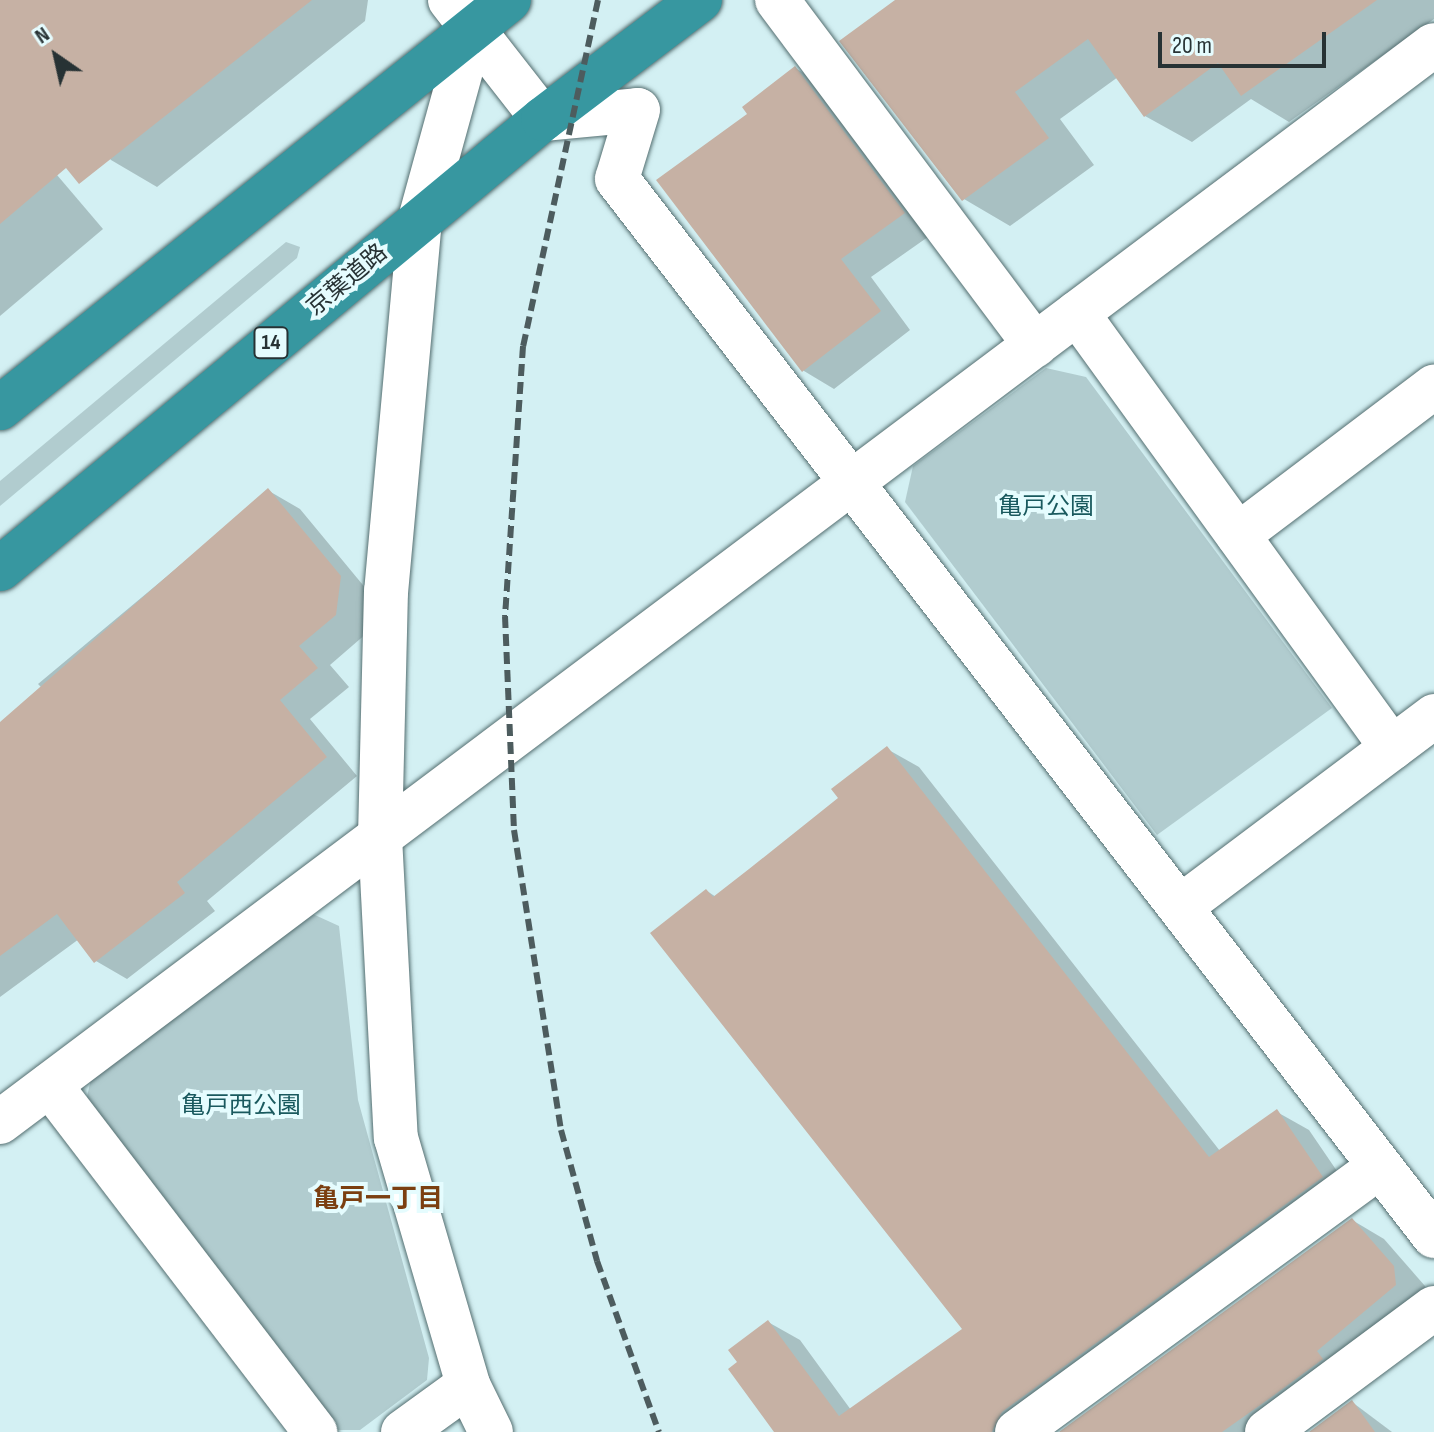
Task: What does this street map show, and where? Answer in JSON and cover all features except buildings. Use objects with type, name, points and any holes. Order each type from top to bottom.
[{"type":"highway","points":[[0,408],[462,14],[509,0]]},
{"type":"highway","name":"京葉道路","points":[[0,569],[543,119],[700,0]]},
{"type":"street","points":[[777,0],[1035,345]]},
{"type":"street","points":[[462,14],[543,119],[638,110],[617,179],[1434,1236]]},
{"type":"street","points":[[462,14],[420,219],[386,591],[380,837],[396,1138],[468,1385],[491,1432]]},
{"type":"street","points":[[0,1122],[1434,45]]},
{"type":"street","points":[[1077,313],[1392,748]]},
{"type":"street","points":[[1238,535],[1434,387]]},
{"type":"street","points":[[1180,907],[1434,716]]},
{"type":"street","points":[[50,1085],[315,1432]]},
{"type":"street","points":[[1017,1432],[1379,1167]]},
{"type":"street","points":[[1267,1432],[1434,1308]]},
{"type":"street","points":[[403,1432],[468,1385]]},
{"type":"green space","points":[[286,242],[300,247],[297,258],[0,506],[0,481]]},
{"type":"green space","name":"亀戸公園","points":[[1046,368],[1086,377],[1332,708],[1157,835],[905,502],[913,466]]},
{"type":"green space","name":"亀戸西公園","points":[[304,910],[339,926],[358,1100],[429,1358],[427,1380],[360,1430],[337,1430],[87,1097],[92,1074]]},
{"type":"railway","points":[[598,0],[523,346],[505,616],[514,830],[561,1130],[597,1261],[659,1432]]},
{"type":"district","name":"亀戸一丁目","points":[[378,1200]]}]
